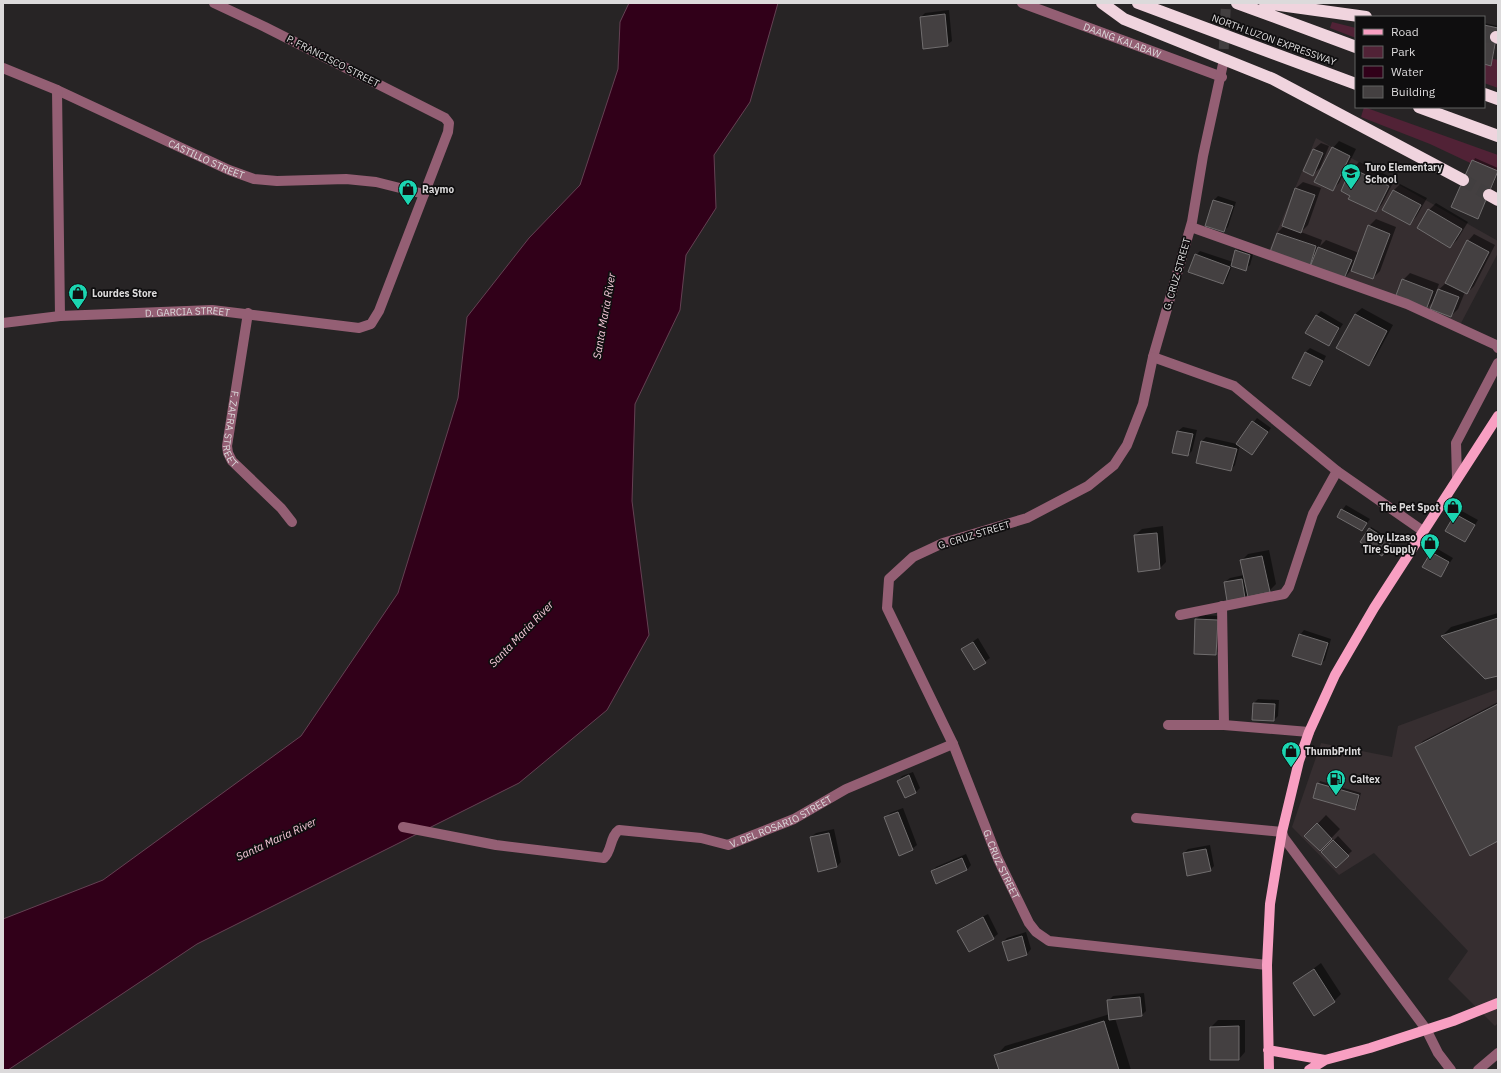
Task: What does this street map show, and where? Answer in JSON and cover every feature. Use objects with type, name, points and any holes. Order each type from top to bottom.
[{"type":"highway","points":[[1102,3],[1124,19],[1273,79],[1463,180]]},
{"type":"highway","name":"NORTH LUZON EXPRESSWAY","points":[[1138,3],[1355,84]]},
{"type":"highway","points":[[1237,3],[1355,47]]},
{"type":"highway","points":[[1265,3],[1359,16]]},
{"type":"highway","points":[[1485,94],[1498,99]]},
{"type":"highway","points":[[1422,108],[1498,136]]},
{"type":"main road","points":[[1269,1070],[1267,965],[1270,904],[1282,832],[1299,761],[1309,732],[1335,675],[1374,608],[1498,416]]},
{"type":"main road","points":[[1309,1070],[1325,1060],[1370,1048],[1453,1021],[1498,1003]]},
{"type":"main road","points":[[1268,1050],[1325,1060]]},
{"type":"street","name":"P. FRANCISCO STREET","points":[[214,3],[265,27],[445,118],[449,124],[448,132],[424,194]]},
{"type":"street","name":"DAANG KALABAW","points":[[1022,3],[1222,77]]},
{"type":"street","name":"G. CRUZ STREET","points":[[1224,64],[1203,156],[1191,227],[1153,357],[1143,404],[1127,445],[1114,464],[1088,486],[1027,518],[937,546],[913,557],[889,579],[886,595],[887,608],[954,744],[1000,865],[1015,897],[1036,932],[1049,941],[1267,965]]},
{"type":"street","name":"CASTILLO STREET","points":[[3,68],[57,90],[229,170],[254,178],[276,182],[346,179],[369,181],[424,194]]},
{"type":"street","points":[[57,90],[60,316]]},
{"type":"street","name":"D. GARCIA STREET","points":[[3,324],[60,316],[212,310],[248,313],[359,328],[371,324],[379,311],[424,194]]},
{"type":"street","points":[[1191,227],[1407,304],[1496,345],[1498,348]]},
{"type":"street","name":"F. ZAFRA STREET","points":[[248,313],[227,446],[228,453],[232,461],[280,508],[292,522]]},
{"type":"street","points":[[1153,357],[1234,386],[1337,471],[1424,530]]},
{"type":"street","points":[[1457,478],[1456,444],[1498,363]]},
{"type":"street","points":[[1180,615],[1284,594],[1289,587],[1313,514],[1337,471]]},
{"type":"street","points":[[1222,606],[1224,725]]},
{"type":"street","points":[[1168,725],[1224,725],[1309,732]]},
{"type":"street","name":"V. DEL ROSARIO STREET","points":[[403,827],[496,845],[604,858],[608,854],[616,832],[619,830],[701,838],[728,845],[794,819],[846,789],[954,744]]},
{"type":"street","points":[[1136,818],[1282,832],[1284,838],[1426,1029],[1438,1053],[1451,1070]]},
{"type":"street","points":[[1478,1070],[1498,1053]]},
{"type":"shaded area","name":"Turo Elementary School","points":[[1316,138],[1498,241],[1498,253],[1460,325],[1268,253]]},
{"type":"shaded area","points":[[1498,689],[1498,1023],[1495,1026],[1448,979],[1468,951],[1374,853],[1339,875],[1292,827],[1321,743],[1392,757],[1398,726]]},
{"type":"green space","points":[[1332,22],[1355,28],[1355,38],[1330,28]]},
{"type":"green space","points":[[1485,57],[1498,60],[1498,88],[1485,83]]},
{"type":"green space","points":[[1364,108],[1367,108],[1498,155],[1498,176],[1430,144],[1361,117]]},
{"type":"water","name":"Santa Maria River","points":[[629,3],[778,3],[750,102],[714,155],[716,208],[686,255],[680,310],[635,404],[632,501],[649,635],[607,710],[519,783],[197,944],[8,1070],[3,1070],[3,919],[103,880],[301,736],[398,593],[458,398],[467,317],[529,238],[580,185],[618,69],[620,22]]},
{"type":"building","points":[[945,14],[948,46],[923,49],[920,17]]},
{"type":"building","points":[[1485,25],[1498,28],[1491,66],[1485,64]]},
{"type":"building","points":[[1332,147],[1350,156],[1333,191],[1314,182]]},
{"type":"building","points":[[1313,149],[1323,153],[1313,176],[1303,171]]},
{"type":"building","points":[[1472,160],[1498,171],[1478,219],[1451,207]]},
{"type":"building","points":[[1351,168],[1389,186],[1376,212],[1348,199],[1350,196],[1341,191]]},
{"type":"building","points":[[1295,188],[1315,195],[1301,233],[1282,226]]},
{"type":"building","points":[[1393,190],[1421,205],[1410,225],[1382,210]]},
{"type":"building","points":[[1213,200],[1233,206],[1224,232],[1205,226]]},
{"type":"building","points":[[1428,209],[1462,229],[1450,248],[1417,228]]},
{"type":"building","points":[[1368,225],[1390,234],[1373,279],[1351,271]]},
{"type":"building","points":[[1277,233],[1316,246],[1310,266],[1270,252]]},
{"type":"building","points":[[1467,240],[1489,252],[1467,294],[1445,283]]},
{"type":"building","points":[[1318,247],[1352,260],[1343,281],[1310,267]]},
{"type":"building","points":[[1235,250],[1250,255],[1246,271],[1231,266]]},
{"type":"building","points":[[1195,254],[1230,267],[1223,284],[1188,272]]},
{"type":"building","points":[[1402,279],[1433,291],[1426,310],[1395,298]]},
{"type":"building","points":[[1438,289],[1459,297],[1451,317],[1430,309]]},
{"type":"building","points":[[1355,314],[1387,331],[1369,366],[1336,348]]},
{"type":"building","points":[[1316,315],[1339,328],[1329,346],[1305,333]]},
{"type":"building","points":[[1305,352],[1323,361],[1310,386],[1292,378]]},
{"type":"building","points":[[1252,421],[1268,432],[1252,455],[1236,444]]},
{"type":"building","points":[[1177,431],[1193,434],[1188,456],[1172,453]]},
{"type":"building","points":[[1201,441],[1237,449],[1231,471],[1196,463]]},
{"type":"building","points":[[1341,509],[1367,523],[1362,531],[1337,517]]},
{"type":"building","points":[[1455,514],[1475,525],[1465,542],[1445,531]]},
{"type":"building","points":[[1369,528],[1391,542],[1382,556],[1360,542]]},
{"type":"building","points":[[1157,533],[1160,569],[1138,572],[1134,535]]},
{"type":"building","points":[[1431,552],[1449,562],[1441,577],[1422,567]]},
{"type":"building","points":[[1262,556],[1270,592],[1248,597],[1240,560]]},
{"type":"building","points":[[1242,579],[1245,598],[1227,601],[1224,582]]},
{"type":"building","points":[[1498,618],[1498,676],[1485,679],[1441,636]]},
{"type":"building","points":[[1195,619],[1218,620],[1216,655],[1194,654]]},
{"type":"building","points":[[1299,634],[1328,643],[1321,665],[1292,656]]},
{"type":"building","points":[[973,642],[986,663],[974,670],[961,649]]},
{"type":"building","points":[[1253,703],[1275,704],[1274,721],[1252,720]]},
{"type":"building","points":[[1498,704],[1498,841],[1470,856],[1415,747]]},
{"type":"building","points":[[909,775],[916,793],[905,798],[897,781]]},
{"type":"building","name":"Caltex","points":[[1317,783],[1359,795],[1355,810],[1313,798]]},
{"type":"building","points":[[898,812],[913,850],[899,856],[884,817]]},
{"type":"building","points":[[1317,823],[1332,839],[1320,851],[1304,836]]},
{"type":"building","points":[[829,833],[837,867],[818,872],[810,837]]},
{"type":"building","points":[[1333,840],[1349,856],[1336,868],[1321,852]]},
{"type":"building","points":[[1206,849],[1211,871],[1187,876],[1183,853]]},
{"type":"building","points":[[962,858],[967,870],[936,884],[931,871]]},
{"type":"building","points":[[983,917],[994,939],[969,952],[957,931]]},
{"type":"building","points":[[1022,936],[1027,955],[1008,961],[1002,942]]},
{"type":"building","points":[[1314,969],[1335,1002],[1314,1016],[1293,983]]},
{"type":"building","points":[[1140,997],[1142,1016],[1109,1020],[1107,1000]]},
{"type":"building","points":[[1104,1021],[1119,1070],[999,1070],[994,1055]]},
{"type":"building","points":[[1239,1026],[1239,1060],[1210,1060],[1210,1027]]},
{"type":"tunnel","points":[[1223,64],[1226,3]]},
{"type":"tunnel","points":[[1485,36],[1496,37]]},
{"type":"tunnel","points":[[1463,180],[1489,195]]},
{"type":"place","name":"Turo Elementary School","points":[[1351,190]]},
{"type":"place","name":"Raymo","points":[[408,206]]},
{"type":"place","name":"Lourdes Store","points":[[78,310]]},
{"type":"place","name":"The Pet Spot","points":[[1453,524]]},
{"type":"place","name":"Boy Lizaso Tire Supply","points":[[1430,560]]},
{"type":"place","name":"ThumbPrint","points":[[1291,768]]},
{"type":"place","name":"Caltex","points":[[1336,796]]}]
